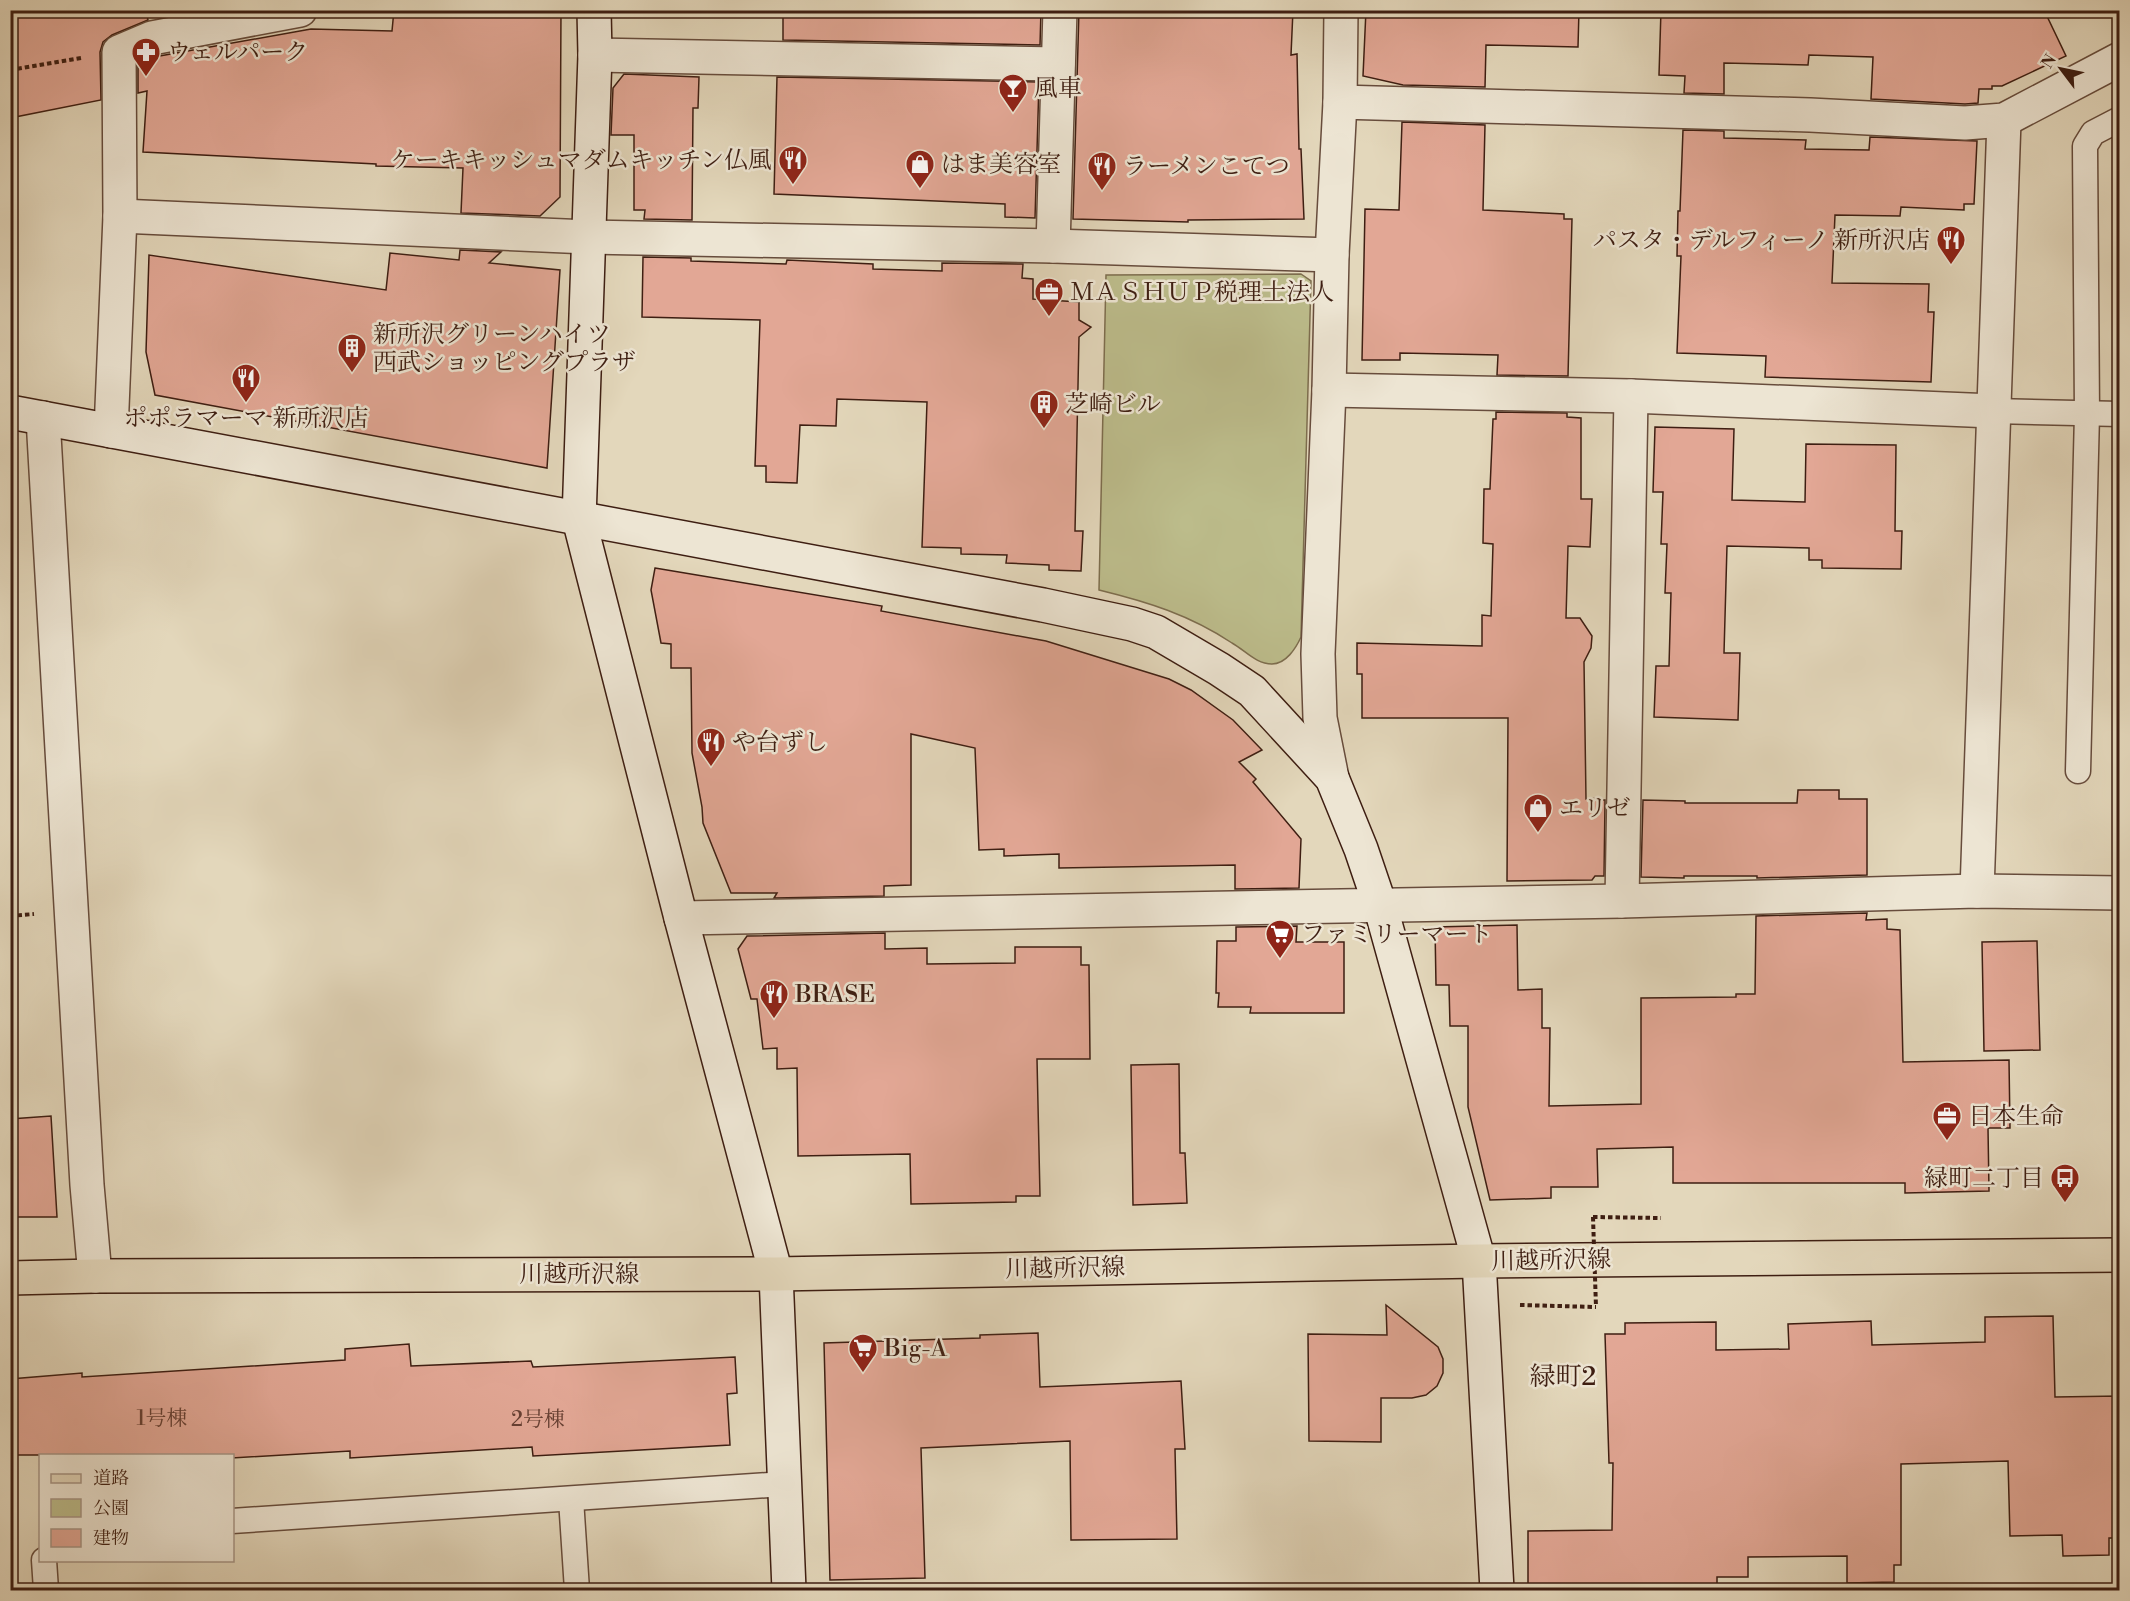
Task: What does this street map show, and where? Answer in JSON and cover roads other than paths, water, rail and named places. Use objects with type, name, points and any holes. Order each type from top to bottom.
[{"type":"main road","name":"川越所沢線","points":[[10,1278],[776,1274],[1479,1261],[2120,1255]]},
{"type":"street","points":[[111,431],[120,216],[119,52],[152,38],[300,10]]},
{"type":"street","points":[[594,10],[595,55],[579,519],[681,918],[776,1274],[789,1590]]},
{"type":"street","points":[[1053,246],[1060,10]]},
{"type":"street","points":[[1341,10],[1340,102],[1332,255],[1318,654],[1320,718],[1332,778],[1361,849],[1380,905],[1479,1261],[1497,1590]]},
{"type":"street","points":[[595,55],[1058,64]]},
{"type":"street","points":[[1340,102],[1810,115],[1965,123],[2004,120],[2120,59]]},
{"type":"street","points":[[1977,891],[2004,120]]},
{"type":"street","points":[[120,216],[588,237],[1053,246],[1332,255]]},
{"type":"street","points":[[1329,390],[1631,396],[1993,411]]},
{"type":"street","points":[[1622,901],[1631,396]]},
{"type":"street","points":[[10,412],[1043,605],[1132,624],[1156,632],[1252,691],[1332,778]]},
{"type":"street","points":[[43,418],[87,1185],[95,1276]]},
{"type":"street","points":[[681,918],[1622,901],[1977,891],[2120,893]]},
{"type":"lane","points":[[2078,771],[2087,414],[2085,146],[2093,133],[2120,119]]},
{"type":"lane","points":[[1993,411],[2120,414]]},
{"type":"lane","points":[[234,1521],[784,1484]]},
{"type":"lane","points":[[571,1499],[577,1590]]},
{"type":"lane","points":[[44,1562],[46,1590]]},
{"type":"place","name":"ウェルパーク","points":[[146,78]]},
{"type":"place","name":"風車","points":[[1013,114]]},
{"type":"place","name":"ケーキキッシュマダムキッチン仏風","points":[[793,186]]},
{"type":"place","name":"はま美容室","points":[[920,190]]},
{"type":"place","name":"ラーメンこてつ","points":[[1102,192]]},
{"type":"place","name":"パスタ・デルフィーノ 新所沢店","points":[[1951,266]]},
{"type":"place","name":"ＭＡＳＨＵＰ税理士法人","points":[[1049,318]]},
{"type":"place","name":"新所沢グリーンハイツ 西武ショッピングプラザ","points":[[352,374]]},
{"type":"place","name":"ポポラマーマ 新所沢店","points":[[246,404]]},
{"type":"place","name":"芝崎ビル","points":[[1044,430]]},
{"type":"place","name":"や台ずし","points":[[711,768]]},
{"type":"place","name":"エリゼ","points":[[1538,834]]},
{"type":"place","name":"ファミリーマート","points":[[1280,960]]},
{"type":"place","name":"BRASE","points":[[774,1020]]},
{"type":"place","name":"日本生命","points":[[1947,1142]]},
{"type":"place","name":"緑町二丁目","points":[[2065,1204]]},
{"type":"place","name":"Big-A","points":[[863,1374]]},
{"type":"district","name":"緑町2","points":[[1563,1376]]}]
